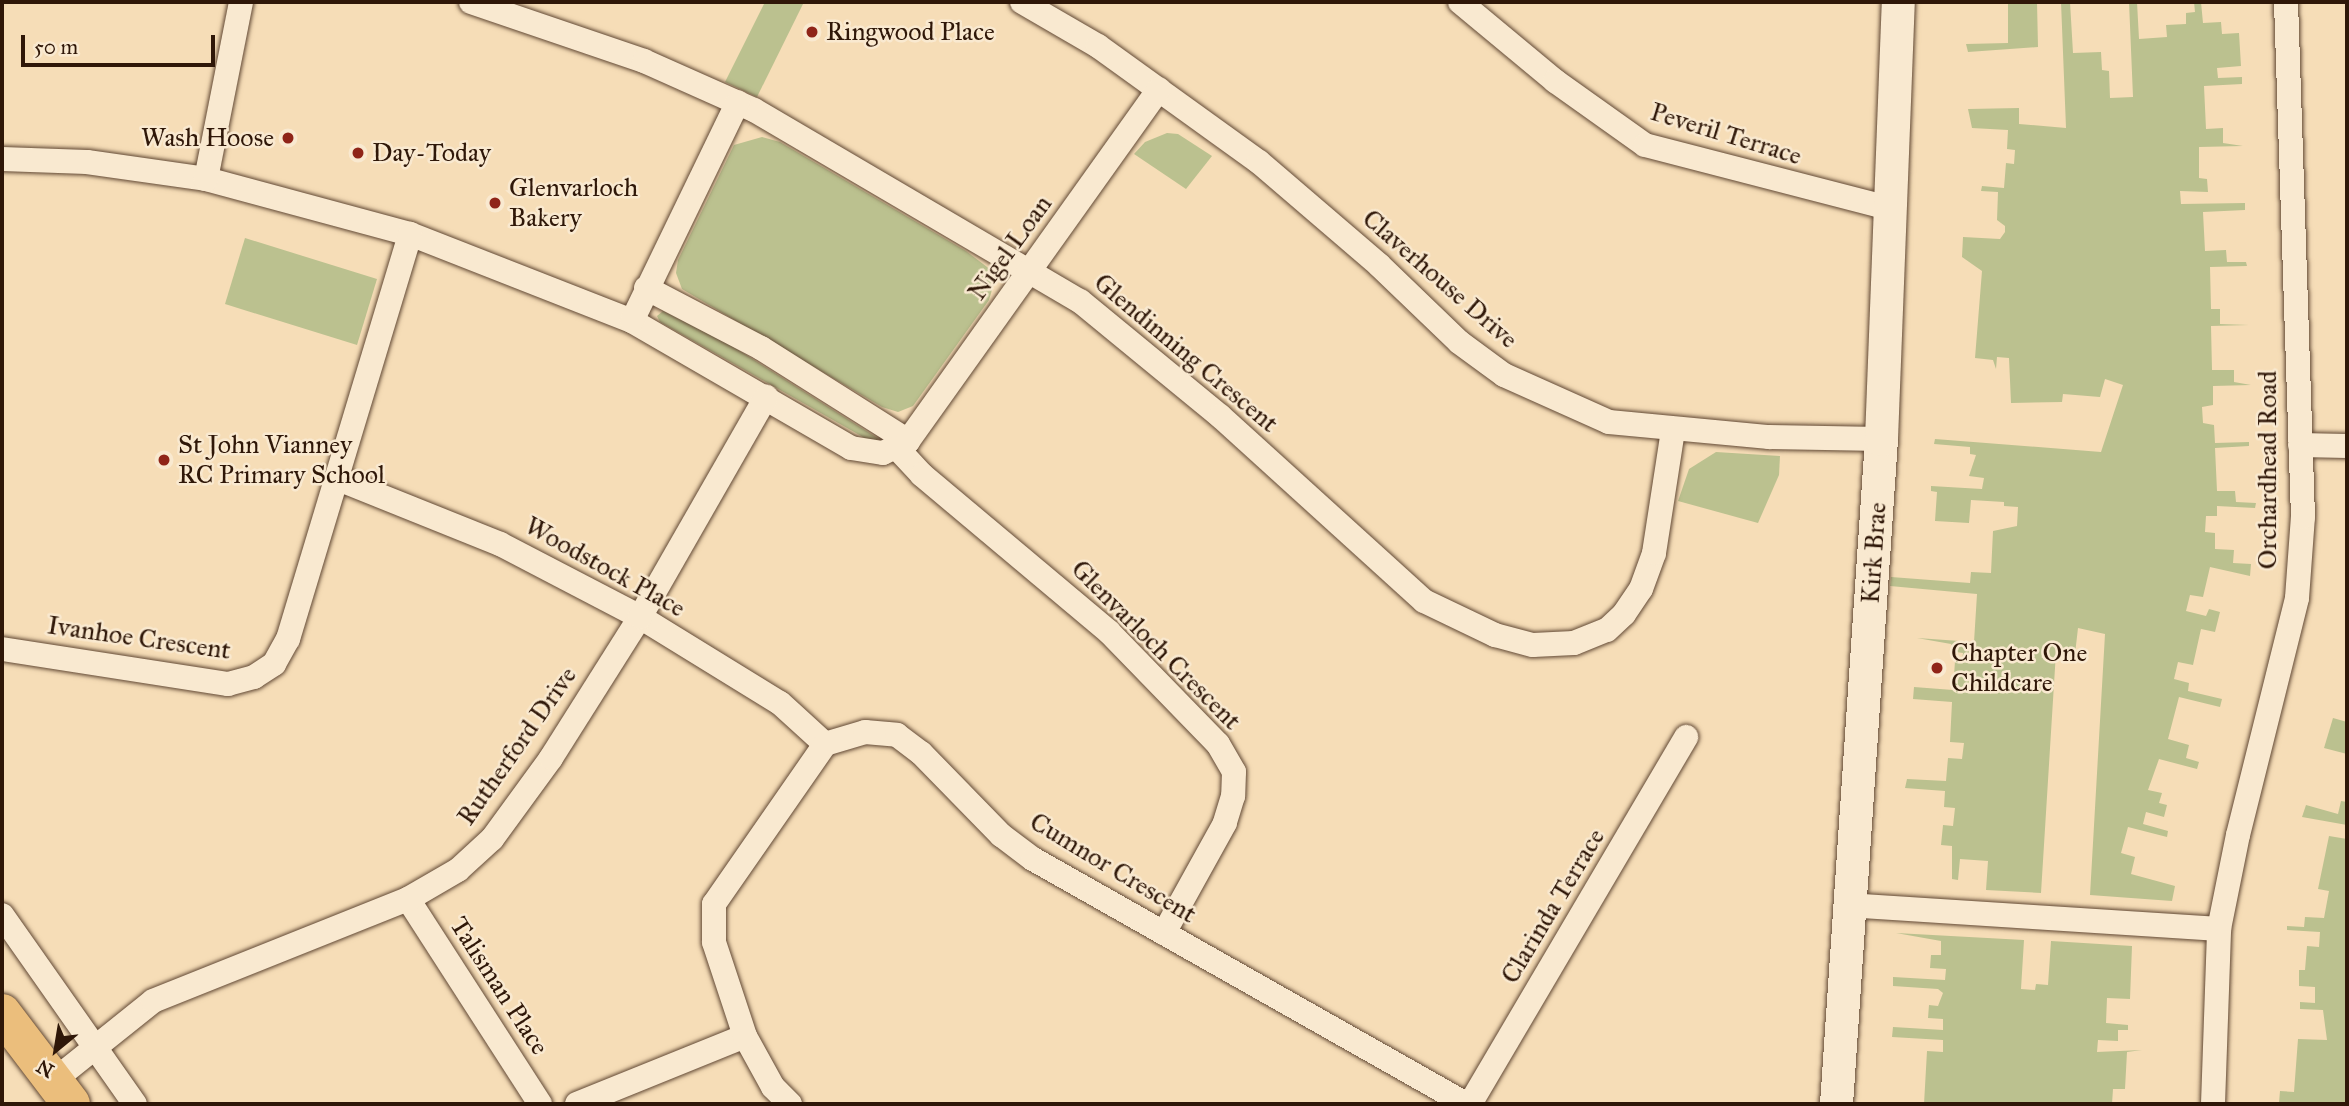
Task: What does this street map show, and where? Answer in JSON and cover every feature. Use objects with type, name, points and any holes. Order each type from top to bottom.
[{"type":"main road","points":[[2,1013],[61,1093]]},
{"type":"street","points":[[205,179],[241,2]]},
{"type":"street","name":"Glendinning Crescent","points":[[471,2],[644,61],[738,102],[1080,301],[1141,348],[1424,601],[1494,635],[1533,645],[1574,643],[1607,630],[1635,597],[1654,553],[1673,430]]},
{"type":"street","name":"Claverhouse Drive","points":[[1022,2],[1159,89],[1259,162],[1379,265],[1459,342],[1504,375],[1609,422],[1673,430],[1881,439]]},
{"type":"street","name":"Peveril Terrace","points":[[1460,2],[1555,81],[1645,145],[1894,209]]},
{"type":"street","name":"Kirk Brae","points":[[1836,1104],[1894,209],[1898,2]]},
{"type":"street","name":"Orchardhead Road","points":[[2213,1104],[2219,929],[2238,835],[2297,598],[2303,517],[2286,2]]},
{"type":"street","name":"Nigel Loan","points":[[902,445],[1030,273],[1159,89]]},
{"type":"street","points":[[632,321],[738,102]]},
{"type":"street","points":[[2,159],[87,162],[205,179],[410,234],[632,321],[851,448],[867,453],[902,445]]},
{"type":"street","name":"Ivanhoe Crescent","points":[[2,649],[228,684],[254,677],[274,664],[288,639],[410,234]]},
{"type":"street","name":"Glenvarloch Crescent","points":[[646,288],[761,348],[902,445],[922,475],[1109,632],[1218,744],[1234,772],[1233,796],[1225,823],[1164,933]]},
{"type":"street","name":"Rutherford Drive","points":[[61,1093],[93,1046],[153,1001],[408,899],[458,870],[492,839],[551,758],[639,617],[766,397]]},
{"type":"street","points":[[2300,445],[2347,446]]},
{"type":"street","name":"Woodstock Place","points":[[336,478],[500,544],[639,617],[780,702],[825,744]]},
{"type":"street","name":"Cumnor Crescent","points":[[825,744],[865,732],[897,735],[921,753],[1022,851],[1468,1104]]},
{"type":"street","name":"Clarinda Terrace","points":[[1468,1104],[1686,737]]},
{"type":"street","points":[[790,1104],[773,1087],[745,1037],[714,942],[714,904],[825,744]]},
{"type":"street","name":"Talisman Place","points":[[408,899],[540,1104]]},
{"type":"street","points":[[1847,905],[2219,929]]},
{"type":"street","points":[[2,915],[135,1104]]},
{"type":"street","points":[[577,1104],[745,1037]]},
{"type":"green space","points":[[765,2],[804,2],[757,97],[725,82]]},
{"type":"green space","points":[[2008,2],[2037,2],[2038,47],[1968,52],[1966,44],[2008,43]]},
{"type":"green space","points":[[2061,2],[2070,2],[2073,53],[2101,52],[2102,70],[2109,71],[2110,98],[2133,97],[2129,2],[2137,2],[2139,39],[2167,37],[2166,25],[2186,24],[2186,13],[2195,12],[2194,2],[2201,2],[2203,23],[2221,22],[2222,34],[2239,33],[2241,66],[2217,68],[2218,78],[2242,77],[2242,84],[2204,86],[2206,129],[2223,128],[2223,143],[2243,146],[2199,147],[2199,178],[2207,179],[2208,192],[2180,191],[2181,204],[2245,203],[2245,210],[2203,212],[2205,251],[2226,250],[2227,262],[2246,262],[2247,266],[2210,267],[2211,309],[2220,309],[2220,324],[2249,325],[2211,326],[2212,370],[2234,370],[2234,382],[2251,385],[2213,386],[2213,405],[2202,407],[2203,423],[2214,425],[2215,443],[2249,442],[2249,446],[2215,448],[2217,491],[2235,491],[2236,502],[2256,503],[2255,508],[2217,506],[2217,516],[2206,516],[2205,532],[2215,533],[2215,549],[2234,550],[2233,563],[2251,564],[2250,576],[2210,567],[2203,597],[2190,595],[2186,611],[2206,616],[2209,609],[2220,612],[2215,632],[2201,629],[2193,665],[2178,662],[2174,679],[2189,683],[2188,691],[2222,699],[2220,707],[2179,697],[2168,739],[2189,745],[2186,758],[2199,762],[2197,769],[2159,759],[2148,790],[2162,793],[2159,803],[2167,805],[2164,817],[2146,812],[2143,824],[2168,831],[2167,837],[2128,827],[2121,853],[2135,857],[2131,874],[2175,886],[2172,901],[2090,895],[2105,634],[2078,628],[2075,654],[2056,652],[2041,893],[1986,890],[1988,861],[1960,859],[1958,880],[1952,879],[1952,846],[1941,845],[1943,825],[1953,826],[1955,808],[1944,807],[1945,791],[1905,788],[1907,779],[1946,781],[1948,758],[1962,759],[1964,743],[1950,742],[1952,702],[1913,699],[1914,687],[1953,690],[1955,661],[1962,661],[1963,653],[1956,652],[1951,644],[1917,638],[1974,642],[1977,594],[1890,586],[1891,577],[1970,583],[1971,572],[1991,573],[1993,531],[2017,526],[2018,507],[2004,506],[2004,502],[1971,500],[1969,523],[1935,521],[1937,492],[1931,491],[1931,486],[1982,489],[1984,478],[1969,476],[1976,455],[1970,454],[1970,447],[1934,444],[1935,439],[2101,452],[2123,385],[2105,379],[2100,397],[2063,394],[2062,402],[2011,403],[2009,358],[1997,357],[1996,369],[1993,360],[1975,358],[1982,271],[1962,257],[1963,237],[2000,239],[2005,232],[2005,226],[1997,220],[1998,192],[1981,191],[1982,186],[2004,188],[2006,163],[2014,164],[2015,150],[2007,149],[2008,130],[1972,128],[1968,109],[2019,108],[2019,124],[2066,128]]},
{"type":"green space","points":[[1167,133],[1178,134],[1212,156],[1186,189],[1134,154],[1145,142]]},
{"type":"green space","points":[[762,137],[780,142],[966,251],[991,270],[994,283],[989,300],[913,406],[898,412],[882,407],[682,289],[676,273],[678,260],[734,145]]},
{"type":"green space","points":[[245,238],[377,279],[357,345],[225,304]]},
{"type":"green space","points":[[663,311],[732,346],[879,439],[870,441],[660,322],[657,316]]},
{"type":"green space","points":[[1716,452],[1780,456],[1779,475],[1758,523],[1678,501],[1689,469]]},
{"type":"green space","points":[[2333,718],[2347,722],[2347,754],[2324,748]]},
{"type":"green space","points":[[2341,801],[2347,802],[2347,825],[2302,817],[2306,805],[2338,814]]},
{"type":"green space","points":[[2329,836],[2347,839],[2347,1104],[2259,1104],[2279,1103],[2280,1091],[2294,1092],[2298,1039],[2327,1040],[2323,1010],[2300,1009],[2300,1002],[2315,1003],[2315,987],[2299,986],[2299,970],[2305,970],[2307,946],[2319,947],[2320,932],[2287,930],[2287,926],[2304,927],[2305,917],[2324,918],[2329,891],[2318,889]]},
{"type":"green space","points":[[1896,933],[2024,940],[2021,989],[2035,990],[2036,984],[2048,985],[2051,941],[2132,946],[2130,999],[2107,998],[2106,1023],[2128,1025],[2128,1030],[2118,1030],[2118,1041],[2098,1040],[2097,1052],[2142,1050],[2127,1052],[2125,1089],[2113,1089],[2112,1104],[1924,1104],[1927,1051],[1943,1052],[1943,1040],[1892,1037],[1893,1027],[1943,1030],[1943,1019],[1928,1018],[1929,1005],[1938,1006],[1943,993],[1938,989],[1893,986],[1893,977],[1945,980],[1946,969],[1930,968],[1931,955],[1941,955],[1941,941]]},
{"type":"place","name":"Ringwood Place","points":[[812,32]]},
{"type":"place","name":"Wash Hoose","points":[[288,138]]},
{"type":"place","name":"Day-Today","points":[[358,153]]},
{"type":"place","name":"Glenvarloch Bakery","points":[[495,203]]},
{"type":"place","name":"St John Vianney RC Primary School","points":[[164,460]]},
{"type":"place","name":"Chapter One Childcare","points":[[1937,668]]}]
